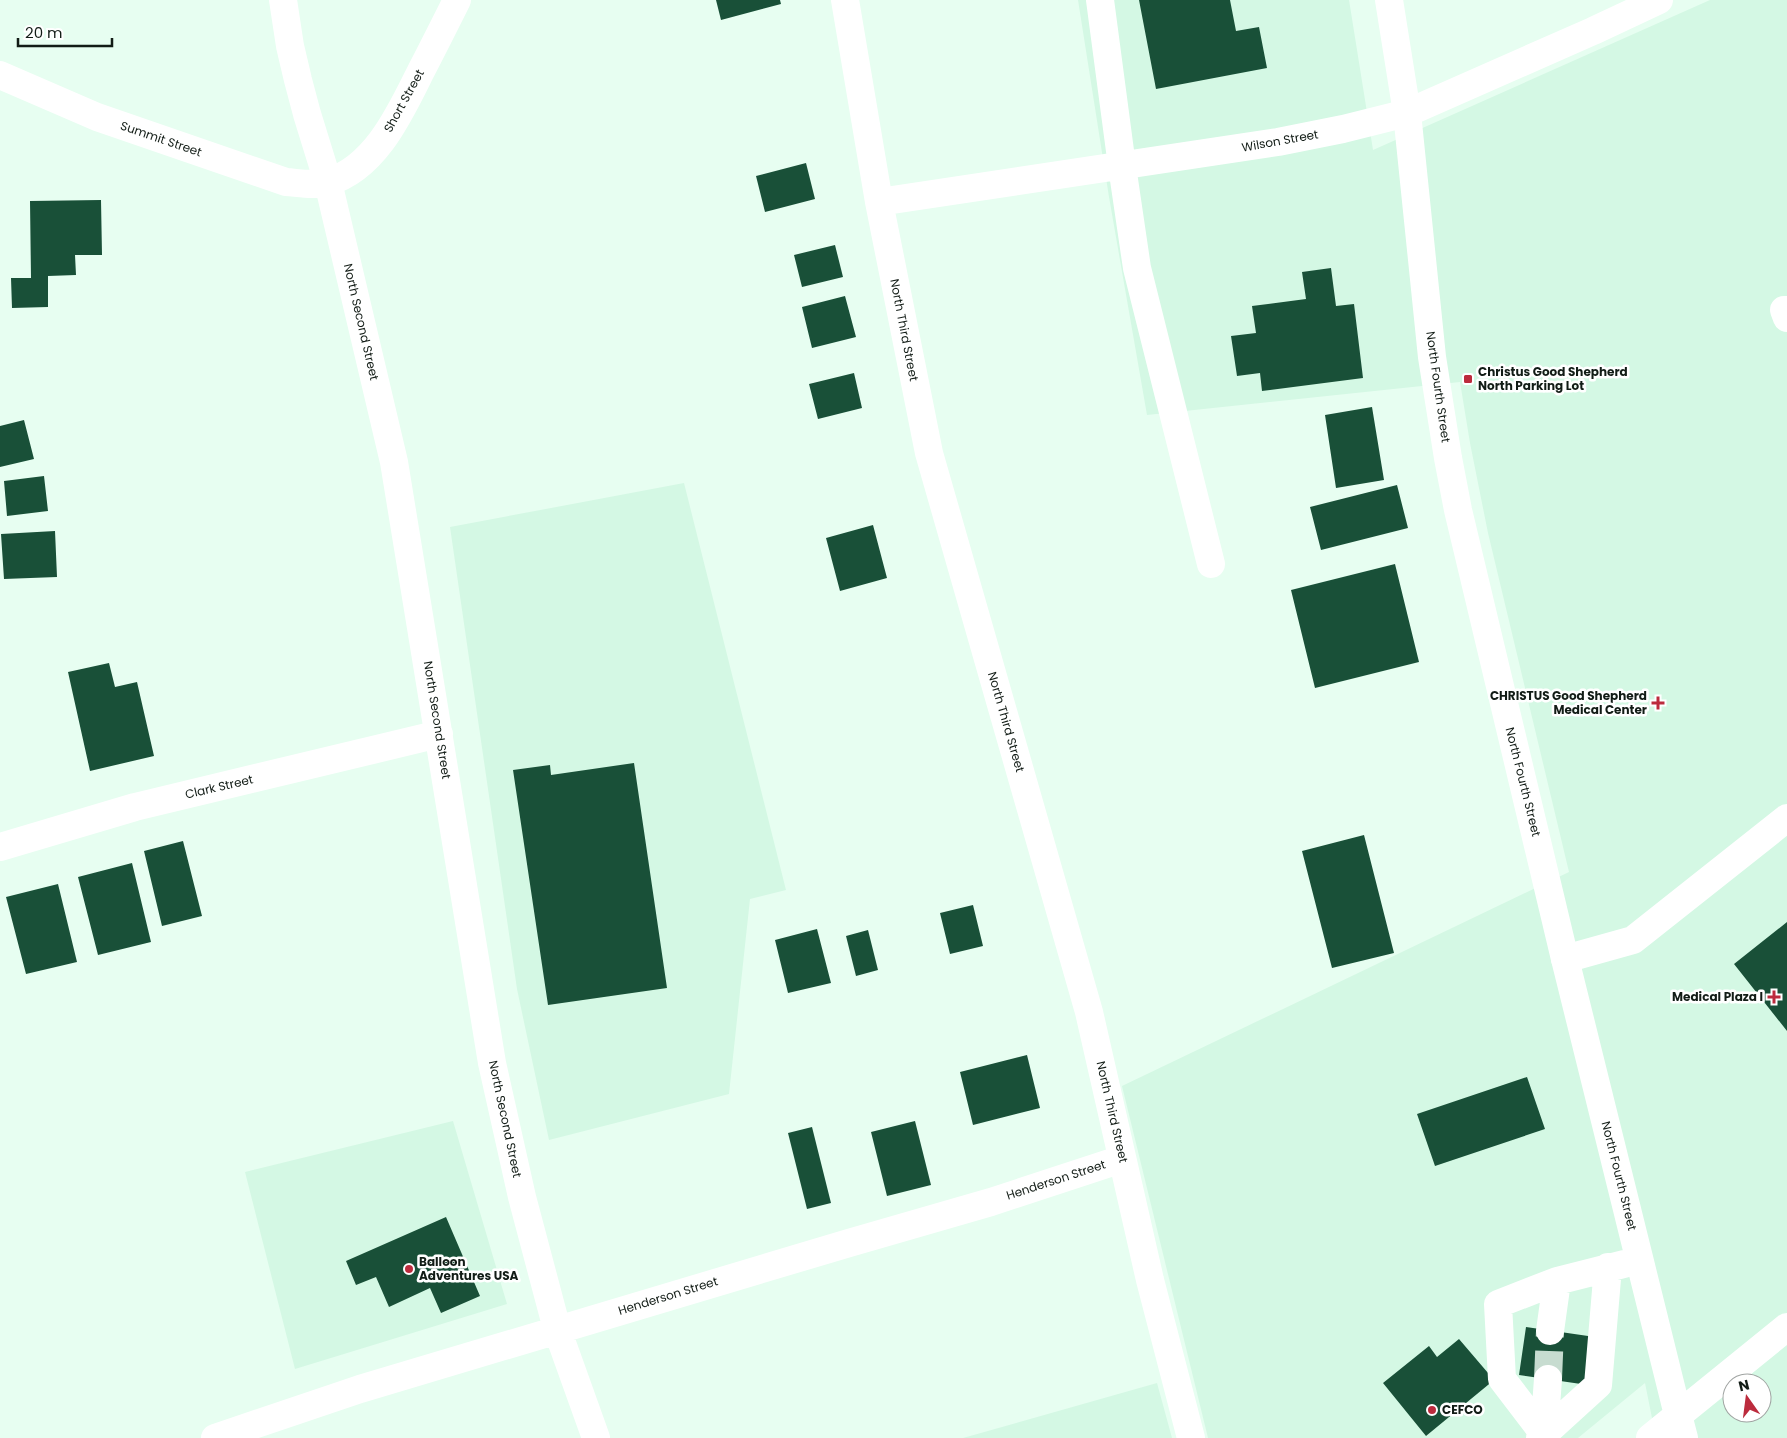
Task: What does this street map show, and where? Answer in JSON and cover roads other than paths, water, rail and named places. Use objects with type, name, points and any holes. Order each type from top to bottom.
[{"type":"street","name":"North Second Street","points":[[283,0],[290,46],[298,80],[328,182],[394,462],[492,1063],[522,1197],[557,1329],[596,1438]]},
{"type":"street","name":"Short Street","points":[[328,182],[348,173],[364,160],[381,142],[396,121],[457,0]]},
{"type":"street","name":"North Third Street","points":[[845,0],[879,202],[929,453],[1089,1012],[1150,1280],[1191,1438]]},
{"type":"street","points":[[1100,0],[1137,268],[1211,564]]},
{"type":"street","name":"North Fourth Street","points":[[1389,0],[1407,113],[1432,357],[1448,458],[1469,561],[1565,959],[1681,1426]]},
{"type":"street","name":"Wilson Street","points":[[879,202],[1278,142],[1343,129],[1407,113],[1593,31],[1658,0]]},
{"type":"street","name":"Summit Street","points":[[0,75],[97,117],[286,182],[307,184],[328,182]]},
{"type":"street","points":[[1787,310],[1784,310],[1787,318]]},
{"type":"street","name":"Clark Street","points":[[0,847],[135,807],[439,734]]},
{"type":"street","points":[[1565,959],[1633,940],[1787,818]]},
{"type":"street","name":"Henderson Street","points":[[215,1438],[360,1389],[990,1202],[1122,1158]]},
{"type":"street","points":[[1542,1436],[1502,1379],[1498,1304],[1557,1281],[1640,1260]]},
{"type":"street","points":[[1542,1436],[1598,1385],[1608,1267]]},
{"type":"street","points":[[1550,1330],[1557,1281]]},
{"type":"street","points":[[1650,1438],[1681,1426],[1787,1327]]},
{"type":"street","points":[[1542,1436],[1548,1379]]},
{"type":"tunnel","points":[[1548,1379],[1550,1331]]},
{"type":"place","name":"Christus Good Shepherd North Parking Lot","points":[[1468,379]]},
{"type":"place","name":"CHRISTUS Good Shepherd Medical Center","points":[[1658,703]]},
{"type":"place","name":"Medical Plaza I","points":[[1774,997]]},
{"type":"place","name":"Balloon Adventures USA","points":[[409,1269]]},
{"type":"place","name":"CEFCO","points":[[1432,1410]]}]
